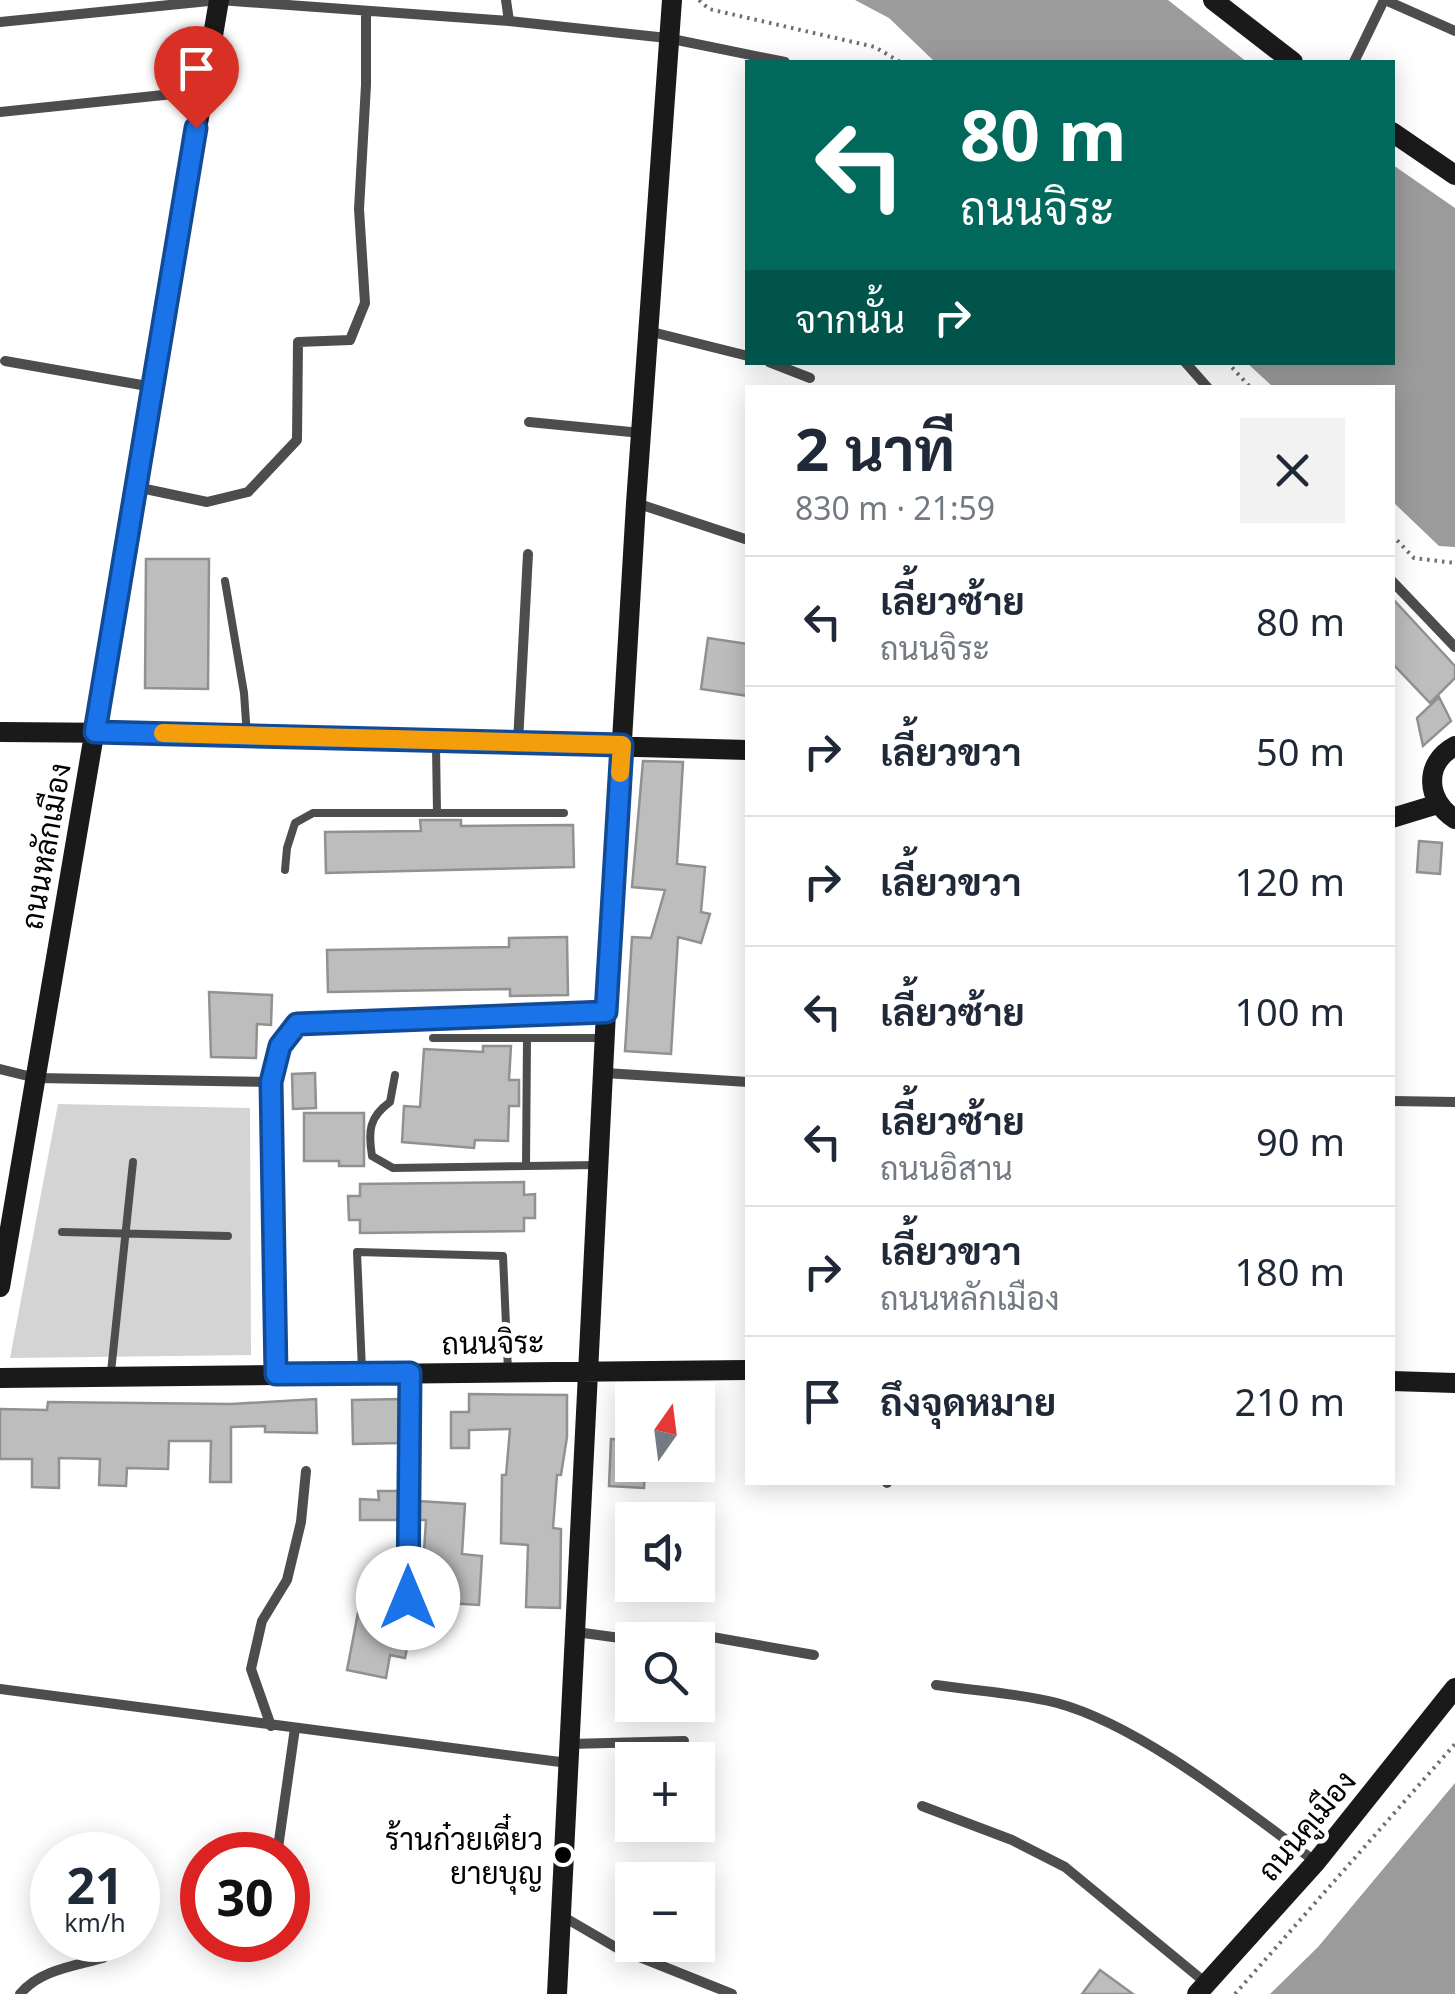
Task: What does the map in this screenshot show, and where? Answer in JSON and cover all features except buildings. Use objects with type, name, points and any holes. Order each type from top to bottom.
[{"type":"street","points":[[0,22],[219,0],[510,21],[667,38],[775,60]]},
{"type":"street","name":"ถนนหลักเมือง","points":[[0,1287],[219,0]]},
{"type":"street","points":[[506,0],[510,21]]},
{"type":"street","points":[[557,1994],[606,1012],[636,503],[672,0]]},
{"type":"street","points":[[1213,0],[1290,60]]},
{"type":"street","points":[[1355,60],[1385,0],[1455,31]]},
{"type":"street","points":[[136,488],[207,502],[248,492],[297,440],[298,342],[350,340],[364,303],[359,209],[366,11]]},
{"type":"street","points":[[0,112],[202,91]]},
{"type":"street","points":[[1395,134],[1455,175]]},
{"type":"street","points":[[648,331],[745,355]]},
{"type":"street","points":[[4,361],[153,388]]},
{"type":"street","points":[[777,365],[810,378]]},
{"type":"street","points":[[1187,365],[1205,385]]},
{"type":"street","points":[[529,422],[641,433]]},
{"type":"street","points":[[636,503],[745,539]]},
{"type":"street","points":[[518,742],[528,554]]},
{"type":"street","points":[[1395,584],[1455,647]]},
{"type":"street","points":[[0,732],[745,750]]},
{"type":"street","points":[[1455,746],[1438,760],[1431,786],[1438,804],[1455,819]]},
{"type":"street","points":[[1395,817],[1438,804]]},
{"type":"street","points":[[276,1374],[271,1082],[280,1046],[297,1024],[606,1012]]},
{"type":"street","points":[[0,1069],[36,1078],[271,1082]]},
{"type":"street","points":[[605,1073],[745,1082]]},
{"type":"street","points":[[1395,1101],[1455,1102]]},
{"type":"street","name":"ถนนจิระ","points":[[0,1378],[745,1370]]},
{"type":"street","points":[[408,1598],[410,1373]]},
{"type":"street","points":[[1395,1382],[1455,1383]]},
{"type":"street","points":[[271,1726],[251,1668],[262,1621],[287,1580],[301,1522],[306,1471]]},
{"type":"street","points":[[576,1632],[615,1637]]},
{"type":"street","points":[[715,1638],[814,1655]]},
{"type":"street","points":[[936,1685],[1058,1704],[1126,1733],[1220,1791],[1316,1862]]},
{"type":"street","name":"ถนนคูเมือง","points":[[1202,1989],[1316,1862],[1455,1688]]},
{"type":"street","points":[[0,1689],[271,1726],[570,1753],[615,1749]]},
{"type":"street","points":[[280,1832],[296,1728]]},
{"type":"street","points":[[922,1806],[1012,1840],[1065,1868],[1202,1989]]},
{"type":"street","points":[[562,1916],[617,1948],[732,1994]]},
{"type":"street","points":[[20,1994],[29,1983],[88,1962]]},
{"type":"lane","points":[[225,581],[244,693],[247,736]]},
{"type":"lane","points":[[436,740],[437,813]]},
{"type":"lane","points":[[285,870],[286,848],[295,823],[313,813],[564,814]]},
{"type":"lane","points":[[433,1038],[605,1038]]},
{"type":"lane","points":[[526,1166],[527,1038]]},
{"type":"lane","points":[[395,1075],[390,1102],[378,1110],[368,1130],[372,1156],[393,1168],[599,1165]]},
{"type":"lane","points":[[110,1377],[134,1162]]},
{"type":"lane","points":[[62,1232],[228,1236]]},
{"type":"lane","points":[[362,1372],[357,1252],[503,1256],[508,1372]]},
{"type":"path","points":[[699,0],[709,9],[875,47],[897,60]]},
{"type":"path","points":[[1229,365],[1248,385]]},
{"type":"path","points":[[1395,538],[1414,558],[1455,563]]},
{"type":"path","points":[[1235,1994],[1455,1744]]},
{"type":"shaded area","points":[[855,0],[1168,0],[1244,60],[933,60],[889,18]]},
{"type":"shaded area","points":[[1395,166],[1455,208],[1455,547],[1439,546],[1395,504],[1395,385],[1271,385],[1249,365],[1395,365]]},
{"type":"shaded area","points":[[58,1104],[250,1108],[251,1355],[10,1358]]},
{"type":"shaded area","points":[[1455,1783],[1455,1994],[1270,1994],[1318,1947]]},
{"type":"slow traffic","points":[[163,733],[622,745],[620,773]]},
{"type":"place","name":"ร้านก๋วยเตี๋ยว ยายบุญ","points":[[563,1855]]},
{"type":"route","points":[[196,128],[95,732],[622,745],[606,1012],[297,1024],[280,1046],[271,1082],[276,1374],[410,1373],[408,1598]]}]
